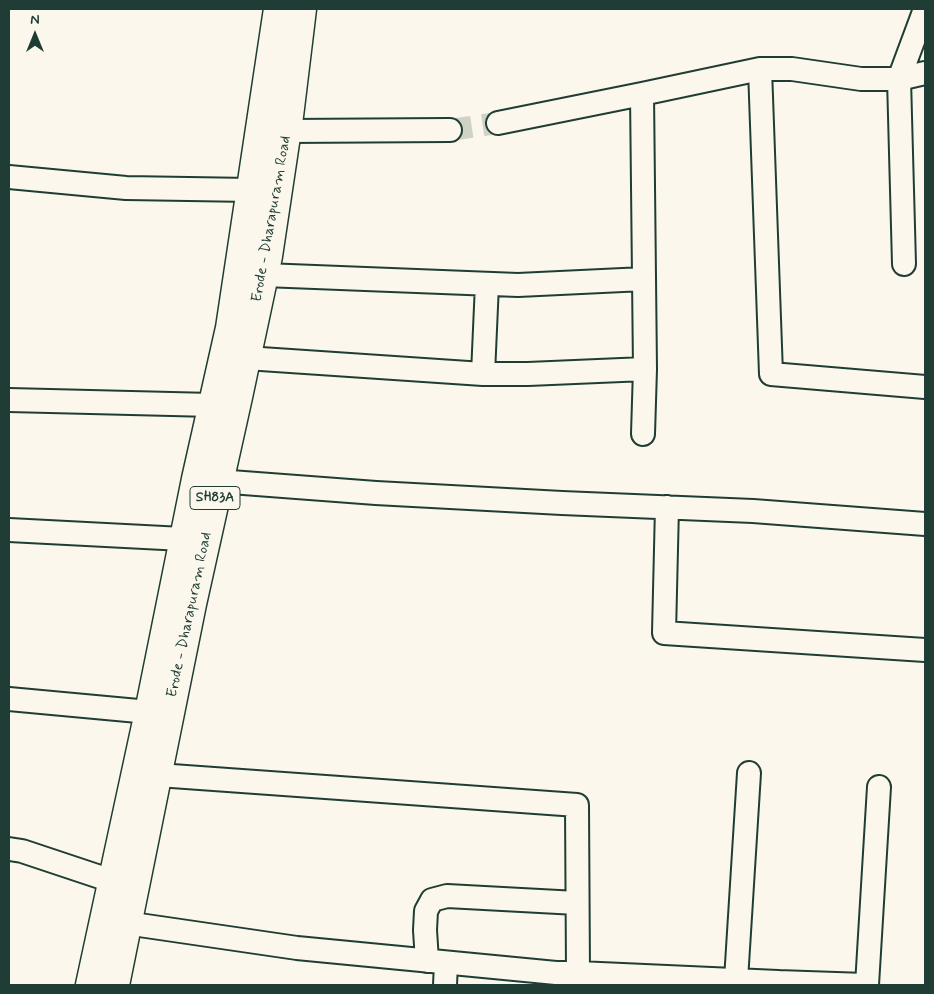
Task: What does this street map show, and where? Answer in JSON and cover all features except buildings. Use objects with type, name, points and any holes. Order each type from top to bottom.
[{"type":"main road","name":"Erode - Dharapuram Road","points":[[208,480],[212,405],[230,328],[278,9]]},
{"type":"main road","name":"Erode - Dharapuram Road","points":[[115,985],[116,922],[112,881],[149,712],[208,480],[246,358],[264,275],[287,132],[302,9]]},
{"type":"main road","name":"Erode - Dharapuram Road","points":[[90,985],[116,922],[158,775],[192,604],[194,541]]},
{"type":"street","points":[[904,264],[899,78],[925,9]]},
{"type":"street","points":[[760,69],[771,374],[925,387]]},
{"type":"street","points":[[498,123],[760,69],[792,69],[862,78],[899,78],[925,73]]},
{"type":"street","points":[[642,94],[645,370],[643,434]]},
{"type":"street","points":[[261,126],[287,132],[450,130]]},
{"type":"street","points":[[9,177],[126,188],[251,190]]},
{"type":"street","points":[[264,275],[518,285],[644,279]]},
{"type":"street","points":[[483,374],[487,284]]},
{"type":"street","points":[[246,358],[483,374],[645,370]]},
{"type":"street","points":[[9,400],[212,405]]},
{"type":"street","points":[[208,480],[376,493],[753,510],[925,524]]},
{"type":"street","points":[[667,507],[664,633],[925,650]]},
{"type":"street","points":[[9,530],[194,541]]},
{"type":"street","points":[[9,699],[149,712]]},
{"type":"street","points":[[736,980],[749,773]]},
{"type":"street","points":[[158,775],[577,805],[577,903],[563,977]]},
{"type":"street","points":[[116,922],[297,948],[563,977],[674,981],[736,980],[778,984],[866,985],[879,787]]},
{"type":"street","points":[[9,849],[22,851],[112,881]]},
{"type":"street","points":[[446,985],[425,930],[426,910],[432,900],[447,896],[577,903]]},
{"type":"tunnel","points":[[450,130],[498,123]]}]
